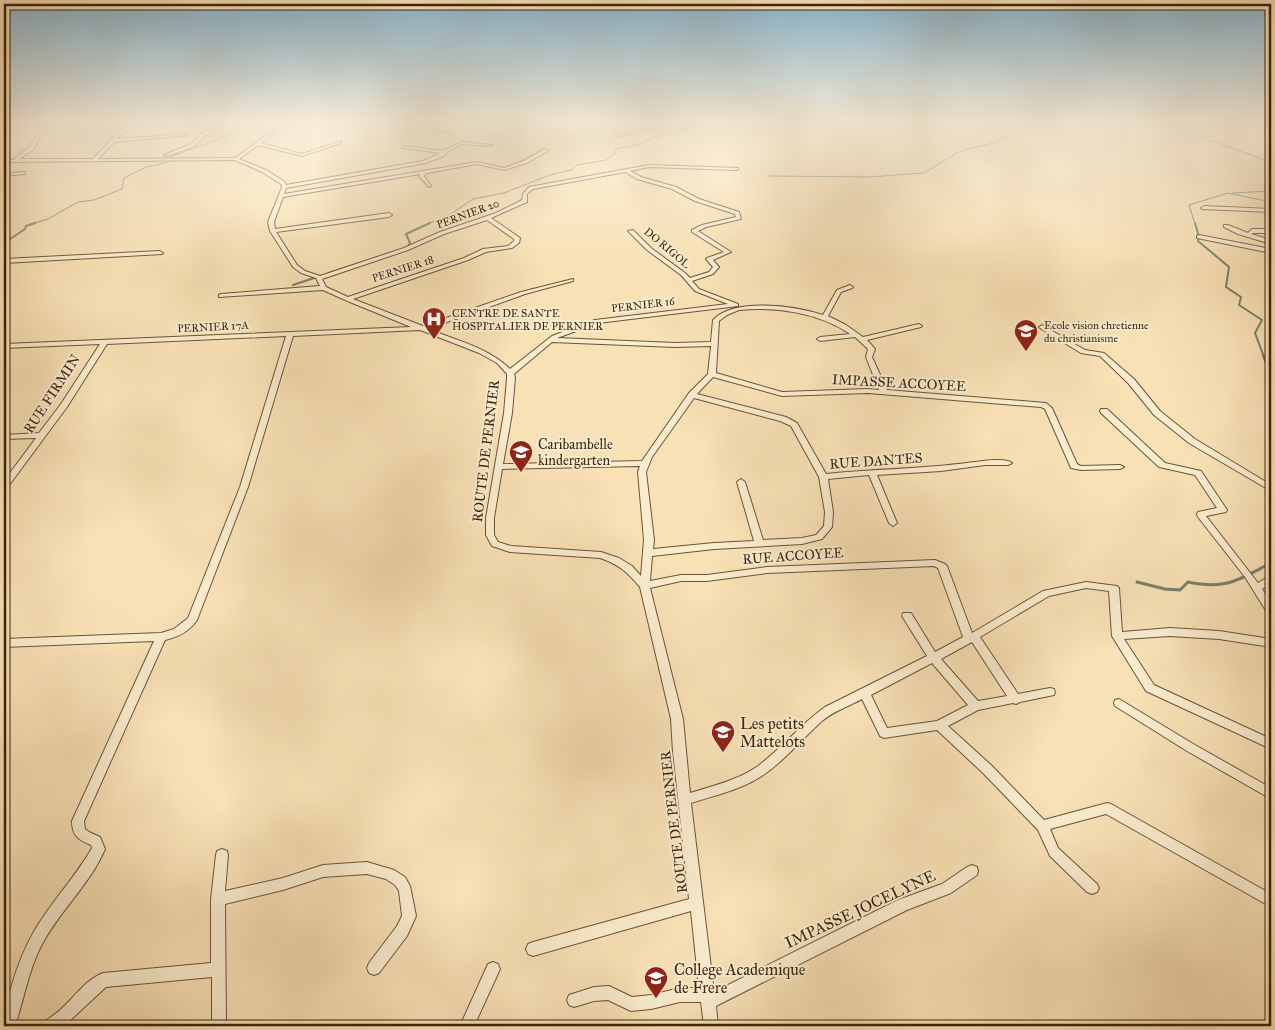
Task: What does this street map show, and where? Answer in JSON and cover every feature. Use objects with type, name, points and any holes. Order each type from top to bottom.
[{"type":"street","points":[[262,170],[283,183],[284,186]]},
{"type":"street","points":[[284,186],[377,170]]},
{"type":"street","points":[[281,196],[432,170]]},
{"type":"street","points":[[625,170],[639,178],[674,188],[697,200],[737,213],[739,218],[704,226],[694,231],[728,252],[709,259],[716,267],[711,273],[689,280]]},
{"type":"street","name":"PERNIER 20","points":[[319,278],[406,249],[442,233],[488,218],[525,201],[525,194],[531,188],[625,170]]},
{"type":"street","points":[[426,171],[421,176],[429,186]]},
{"type":"street","points":[[4,175],[23,173]]},
{"type":"street","points":[[222,296],[324,288],[319,278],[295,266],[273,231],[271,222],[284,186]]},
{"type":"street","points":[[4,203],[6,204],[4,210]]},
{"type":"street","points":[[1204,208],[1271,211]]},
{"type":"street","points":[[273,231],[389,215]]},
{"type":"street","name":"PERNIER 18","points":[[347,298],[466,259],[486,250],[510,247],[518,242],[517,238],[512,234],[488,218]]},
{"type":"street","points":[[1226,226],[1240,233],[1271,242]]},
{"type":"street","points":[[1251,235],[1249,232],[1252,231],[1271,230]]},
{"type":"street","name":"DO RIGOL","points":[[631,231],[650,249],[683,274],[697,290],[743,308]]},
{"type":"street","points":[[1199,237],[1271,251]]},
{"type":"street","points":[[4,260],[160,253]]},
{"type":"street","points":[[424,328],[523,293],[571,280]]},
{"type":"street","points":[[824,318],[839,291],[850,287]]},
{"type":"street","name":"ROUTE DE PERNIER","points":[[324,288],[481,352],[499,362],[510,373],[508,413],[490,526],[490,535],[496,544],[510,549],[602,554],[629,568],[645,586],[677,719],[711,1026]]},
{"type":"street","name":"PERNIER 16","points":[[510,373],[559,334],[598,321],[735,304]]},
{"type":"street","points":[[645,586],[649,553],[642,479],[645,463],[692,395],[712,374],[716,320],[727,312],[743,308],[809,313],[824,318],[863,339],[872,349],[869,357],[884,392]]},
{"type":"street","points":[[863,339],[919,326]]},
{"type":"street","points":[[1042,326],[1083,352],[1102,354],[1131,381],[1157,413],[1192,441],[1271,488]]},
{"type":"street","name":"PERNIER 17A","points":[[4,346],[424,328]]},
{"type":"street","points":[[4,643],[161,638],[171,636],[192,620],[250,468],[290,334]]},
{"type":"street","points":[[820,339],[855,335]]},
{"type":"street","points":[[551,340],[669,345],[714,344]]},
{"type":"street","name":"RUE FIRMIN","points":[[4,486],[42,435],[105,341]]},
{"type":"street","name":"IMPASSE ACCOYEE","points":[[712,374],[782,394],[868,391],[1043,405],[1048,408],[1074,466],[1077,468],[1120,467]]},
{"type":"street","name":"RUE DANTES","points":[[692,395],[776,417],[794,425],[823,477],[872,472],[941,469],[985,463],[1008,463]]},
{"type":"street","points":[[1104,411],[1165,466],[1198,473],[1223,510],[1204,513],[1202,517],[1257,588],[1271,611]]},
{"type":"street","points":[[4,436],[42,435]]},
{"type":"street","points":[[499,466],[645,463]]},
{"type":"street","points":[[872,472],[894,523]]},
{"type":"street","points":[[649,553],[802,541],[819,537],[828,527],[829,512],[823,477]]},
{"type":"street","points":[[741,482],[759,543]]},
{"type":"street","name":"RUE ACCOYEE","points":[[645,586],[681,578],[707,578],[767,570],[935,563],[942,566],[971,638]]},
{"type":"street","points":[[1257,588],[1271,578]]},
{"type":"street","points":[[685,800],[737,783],[761,770],[829,710],[971,638],[1046,593],[1086,584],[1114,588],[1117,636],[1150,688],[1271,744]]},
{"type":"street","points":[[907,616],[933,657],[976,706]]},
{"type":"street","points":[[1117,636],[1170,632],[1219,635],[1271,643]]},
{"type":"street","points":[[8,1026],[17,986],[33,947],[48,920],[88,869],[99,849],[96,841],[81,835],[78,829],[78,821],[161,638]]},
{"type":"street","points":[[971,638],[1016,700]]},
{"type":"street","points":[[865,693],[884,733],[939,725],[976,706],[1016,700],[1050,692]]},
{"type":"street","points":[[1118,703],[1271,794]]},
{"type":"street","points":[[939,725],[987,769],[1042,826],[1054,852],[1092,888]]},
{"type":"street","points":[[1042,826],[1107,808],[1271,901]]},
{"type":"street","points":[[219,1026],[218,899],[222,855]]},
{"type":"street","points":[[218,899],[283,884],[324,871],[367,868],[389,874],[400,881],[405,890],[409,916],[402,931],[374,968]]},
{"type":"street","name":"IMPASSE JOCELYNE","points":[[708,999],[903,905],[946,889],[972,872]]},
{"type":"street","points":[[533,949],[697,903]]},
{"type":"street","points":[[50,1026],[58,1022],[93,987],[104,980],[218,969]]},
{"type":"street","points":[[467,1026],[492,969]]},
{"type":"street","points":[[574,1000],[594,994],[609,993],[631,1004],[651,1002],[680,995],[708,999]]},
{"type":"waterway","points":[[31,224],[48,219],[78,202],[94,200],[122,189],[124,178],[140,170]]},
{"type":"waterway","points":[[427,224],[451,214],[473,199],[504,193],[550,175],[571,170]]},
{"type":"waterway","points":[[769,176],[869,177],[924,173],[929,170]]},
{"type":"waterway","points":[[1233,193],[1271,191]]},
{"type":"waterway","points":[[1195,224],[1189,205],[1228,193],[1271,202]]},
{"type":"waterway","points":[[4,243],[25,229],[26,226],[35,223]]},
{"type":"waterway","points":[[407,248],[410,243],[406,234],[430,223]]},
{"type":"waterway","points":[[1195,223],[1199,237],[1198,241],[1229,267],[1226,287],[1241,297],[1239,305],[1262,320],[1255,333],[1264,357]]},
{"type":"waterway","points":[[389,256],[402,251]]},
{"type":"waterway","points":[[329,273],[369,260]]},
{"type":"waterway","points":[[293,285],[317,277]]},
{"type":"waterway","points":[[1263,355],[1271,376]]},
{"type":"waterway","points":[[1137,582],[1165,589],[1180,590],[1188,582],[1212,585],[1231,582],[1271,563]]},
{"type":"place","name":"CENTRE DE SANTE HOSPITALIER DE PERNIER","points":[[434,340]]},
{"type":"place","name":"Ecole vision chretienne du christianisme","points":[[1026,352]]},
{"type":"place","name":"Caribambelle kindergarten","points":[[521,473]]},
{"type":"place","name":"Les petits Mattelots","points":[[723,753]]},
{"type":"place","name":"College Academique de Frere","points":[[656,999]]}]
